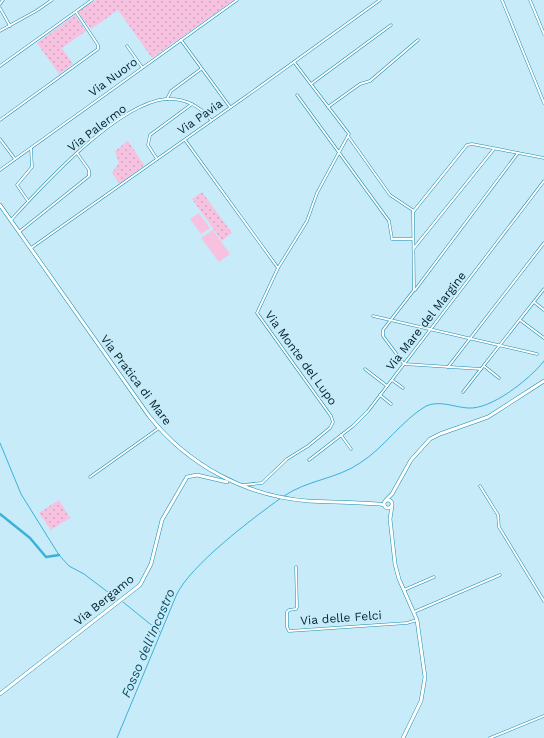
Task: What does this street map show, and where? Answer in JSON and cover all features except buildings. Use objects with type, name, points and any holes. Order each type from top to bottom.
[{"type":"street","points":[[0,4],[3,0]]},
{"type":"street","points":[[0,31],[52,0]]},
{"type":"street","points":[[0,66],[92,0]]},
{"type":"street","name":"Via Nuoro","points":[[0,170],[237,0]]},
{"type":"street","name":"Via Pavia","points":[[31,248],[380,0]]},
{"type":"street","points":[[502,0],[544,103]]},
{"type":"street","points":[[530,0],[544,34]]},
{"type":"street","points":[[0,8],[10,26]]},
{"type":"street","points":[[0,120],[98,49],[98,45],[76,12]]},
{"type":"street","points":[[311,84],[391,25]]},
{"type":"street","points":[[182,40],[230,107]]},
{"type":"street","points":[[328,107],[360,84],[370,81],[418,40]]},
{"type":"street","points":[[127,46],[142,67]]},
{"type":"street","points":[[294,62],[348,131],[348,136],[391,196],[414,211]]},
{"type":"street","points":[[166,99],[171,91],[201,68]]},
{"type":"street","points":[[297,95],[390,222],[392,239],[413,239]]},
{"type":"street","name":"Via Palermo","points":[[11,220],[28,201],[77,153],[127,115],[150,104],[166,99],[192,103]]},
{"type":"street","points":[[157,159],[148,145],[150,135],[192,103],[202,110],[211,120]]},
{"type":"street","name":"Via Monte del Lupo","points":[[242,486],[262,483],[287,460],[330,428],[333,422],[331,416],[257,316],[257,310],[278,268],[307,221],[317,193],[348,136]]},
{"type":"street","points":[[0,139],[15,159]]},
{"type":"street","points":[[184,140],[278,268]]},
{"type":"street","points":[[414,290],[412,216],[414,211],[467,144],[544,158]]},
{"type":"street","points":[[28,201],[17,185],[32,167],[31,148]]},
{"type":"street","points":[[413,249],[494,148]]},
{"type":"street","points":[[19,232],[89,176],[88,170],[77,153]]},
{"type":"street","points":[[482,369],[404,364],[383,336],[383,330],[518,153]]},
{"type":"street","name":"Via Mare del Margine","points":[[309,460],[362,418],[544,181]]},
{"type":"street","name":"Via Pratica di Mare","points":[[0,205],[159,428],[201,465],[224,479],[242,486],[277,495],[292,498],[385,504]]},
{"type":"street","points":[[448,367],[472,338],[544,243]]},
{"type":"street","points":[[463,392],[544,289]]},
{"type":"street","points":[[534,302],[544,310]]},
{"type":"street","points":[[373,316],[537,354]]},
{"type":"street","points":[[520,320],[544,338]]},
{"type":"street","points":[[484,366],[499,378]]},
{"type":"street","points":[[366,369],[387,386]]},
{"type":"street","points":[[392,380],[403,388]]},
{"type":"street","points":[[385,504],[407,467],[430,439],[488,417],[544,381]]},
{"type":"street","points":[[380,395],[391,404]]},
{"type":"street","points":[[90,477],[159,428]]},
{"type":"street","points":[[341,435],[351,449]]},
{"type":"street","name":"Via Bergamo","points":[[0,694],[140,584],[151,564],[161,522],[187,477],[198,475],[242,486]]},
{"type":"street","points":[[480,486],[498,515],[497,523],[499,528],[544,601]]},
{"type":"street","points":[[392,494],[390,514],[394,560],[404,590],[417,620],[425,672],[425,685],[420,703],[403,738]]},
{"type":"street","points":[[385,504],[392,501]]},
{"type":"street","points":[[385,504],[392,506]]},
{"type":"street","points":[[385,504],[390,514]]},
{"type":"street","name":"Via delle Felci","points":[[296,567],[297,607],[295,610],[290,610],[287,612],[287,627],[290,631],[406,623],[417,620]]},
{"type":"street","points":[[414,612],[500,575]]},
{"type":"street","points":[[404,590],[434,577]]},
{"type":"street","points":[[490,738],[544,716]]},
{"type":"shaded area","points":[[96,0],[234,0],[152,58],[118,10],[91,29],[78,12]]},
{"type":"shaded area","points":[[75,15],[86,31],[62,48],[73,64],[59,74],[37,43]]},
{"type":"shaded area","points":[[128,141],[144,165],[120,184],[112,173],[119,163],[115,151]]},
{"type":"shaded area","points":[[202,192],[232,233],[222,241],[192,199]]},
{"type":"shaded area","points":[[199,213],[210,228],[201,234],[190,219]]},
{"type":"shaded area","points":[[213,230],[230,254],[219,262],[201,238]]},
{"type":"shaded area","points":[[59,500],[70,518],[51,530],[39,513]]},
{"type":"waterway","name":"Fosso dell'Incastro","points":[[284,496],[302,486],[342,473],[360,463],[369,457],[409,419],[426,406],[431,404],[441,404],[468,408],[488,404],[520,384],[544,361]]},
{"type":"waterway","points":[[0,443],[21,494],[59,555],[69,566],[84,574],[117,599]]},
{"type":"waterway","name":"Fosso dell'Incastro","points":[[117,738],[176,596],[183,584],[194,571],[223,543],[281,498]]},
{"type":"waterway","points":[[0,514],[30,538],[46,557],[59,555]]},
{"type":"waterway","points":[[123,602],[160,632]]}]
